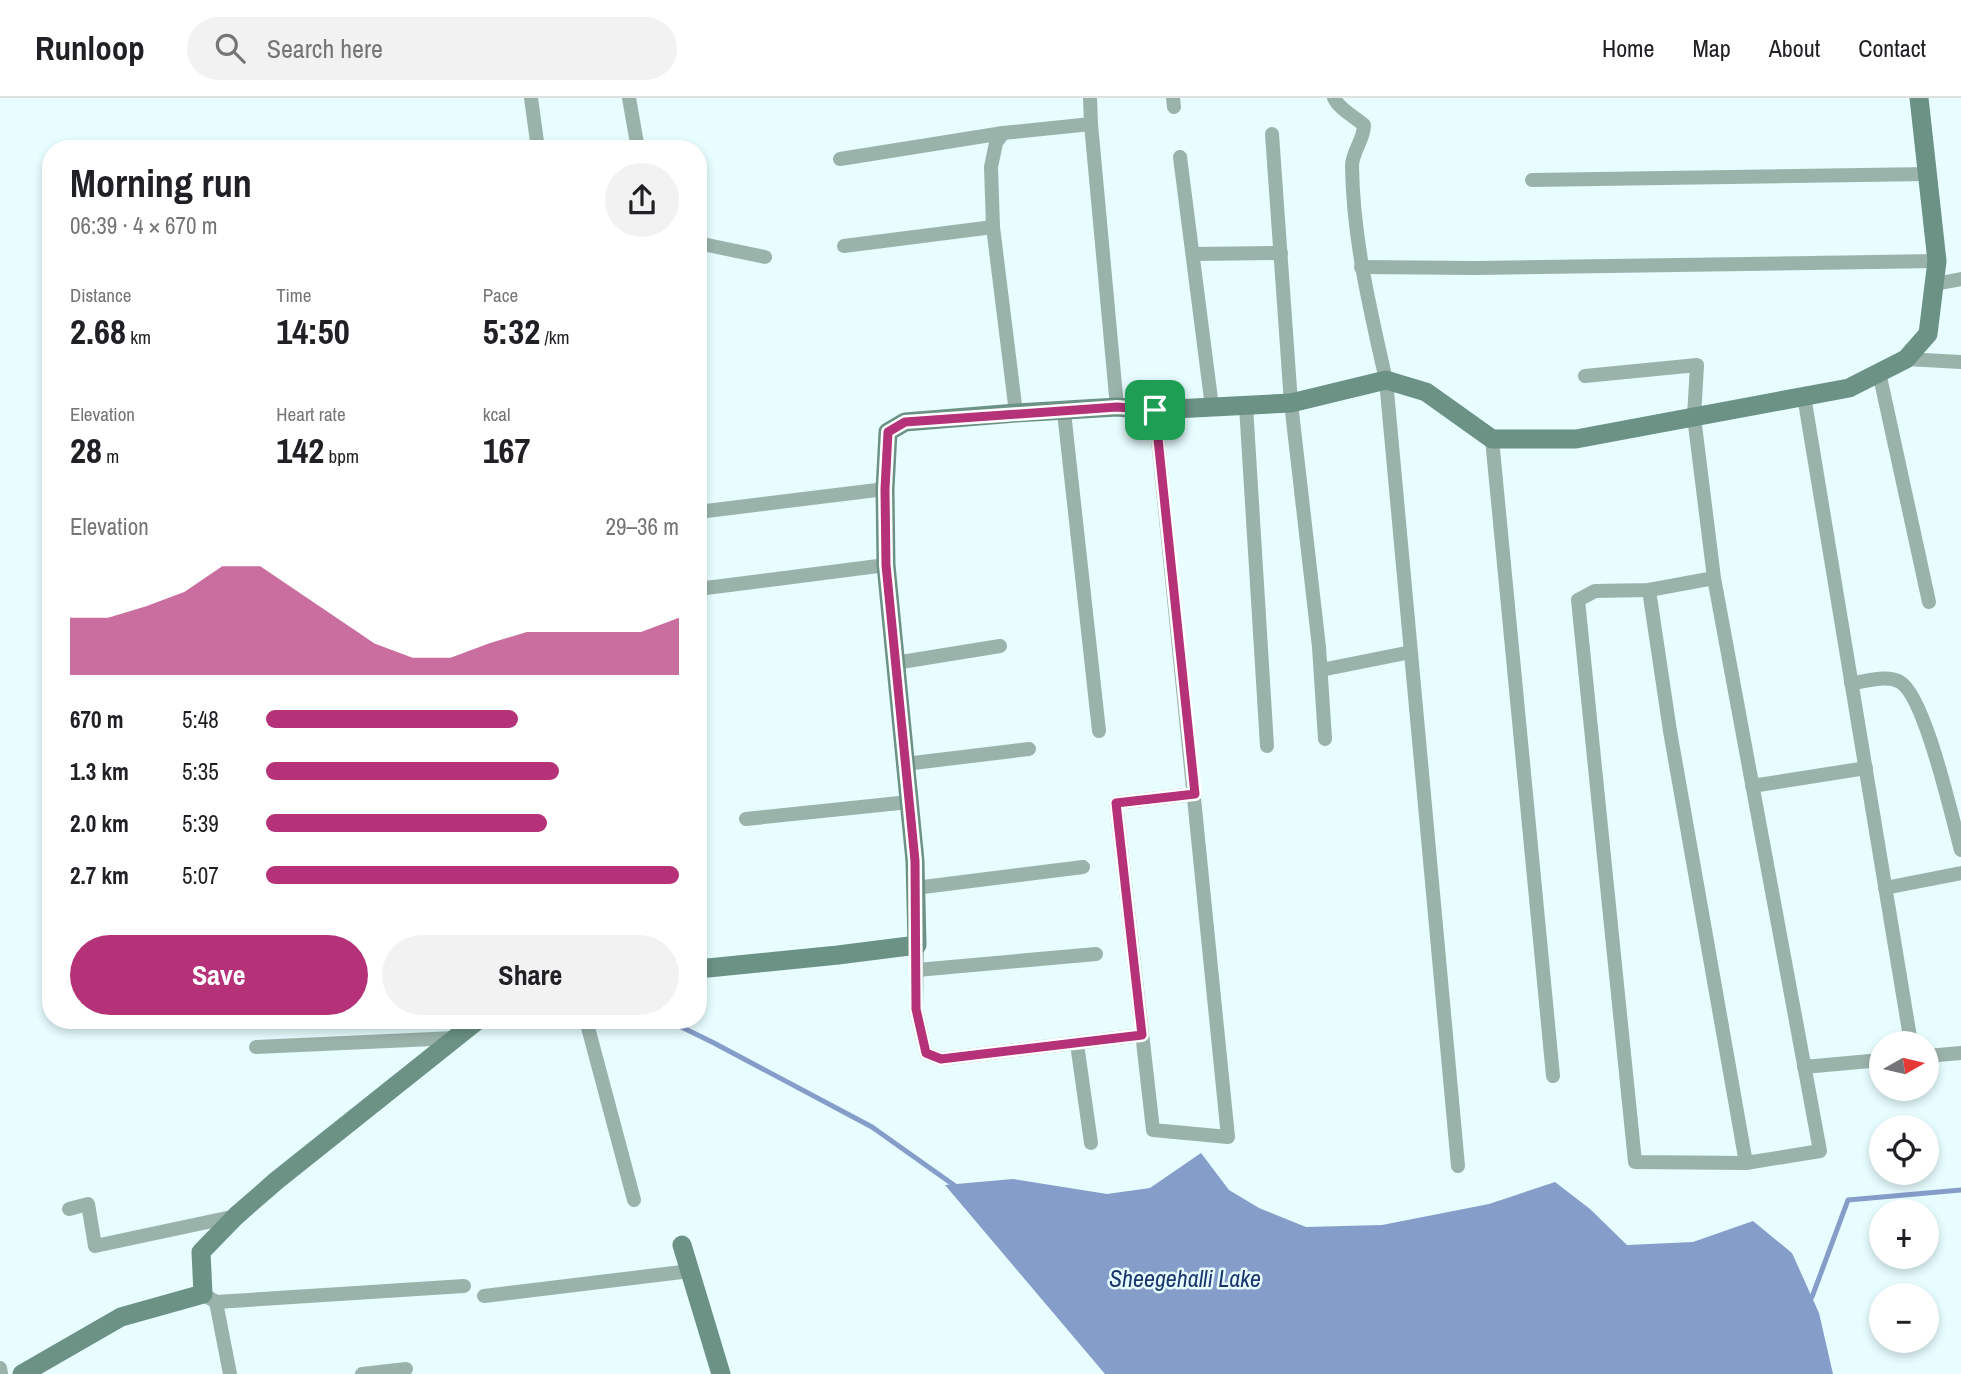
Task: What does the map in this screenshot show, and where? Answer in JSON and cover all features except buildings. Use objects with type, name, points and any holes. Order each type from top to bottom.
[{"type":"street","points":[[531,98],[537,140]]},
{"type":"street","points":[[629,98],[636,140]]},
{"type":"street","points":[[1090,98],[1117,407]]},
{"type":"street","points":[[1334,98],[1339,107],[1364,125],[1364,132],[1352,163],[1361,267],[1386,380],[1458,1166]]},
{"type":"street","points":[[1142,1035],[941,1059],[926,1053],[916,1009],[915,888],[886,565],[885,489],[888,432],[905,422],[1016,413],[1117,407],[1155,410],[1291,403],[1386,380],[1426,392],[1492,439],[1576,439],[1849,388],[1906,359],[1928,334],[1937,261],[1919,98]]},
{"type":"street","points":[[840,159],[1003,133],[1091,124]]},
{"type":"street","points":[[1003,133],[996,143],[991,167],[993,227],[1016,413]]},
{"type":"street","points":[[1272,134],[1291,403],[1321,670],[1325,739]]},
{"type":"street","points":[[1181,157],[1212,407]]},
{"type":"street","points":[[1532,180],[1928,174]]},
{"type":"street","points":[[844,246],[993,227]]},
{"type":"street","points":[[707,245],[765,257]]},
{"type":"street","points":[[1193,254],[1281,253]]},
{"type":"street","points":[[1361,267],[1476,268],[1937,261]]},
{"type":"street","points":[[1935,284],[1961,279]]},
{"type":"street","points":[[1906,359],[1961,363]]},
{"type":"street","points":[[1585,376],[1697,365],[1694,416],[1714,578],[1820,1152],[1746,1163],[1635,1162],[1578,600],[1595,591],[1648,590],[1714,578]]},
{"type":"street","points":[[1880,372],[1929,602]]},
{"type":"street","points":[[1804,396],[1909,1031]]},
{"type":"street","points":[[1246,406],[1267,746]]},
{"type":"street","points":[[1155,410],[1195,794],[1228,1137],[1153,1130],[1116,803],[1195,794]]},
{"type":"street","points":[[1064,412],[1099,731]]},
{"type":"street","points":[[1492,439],[1553,1076]]},
{"type":"street","points":[[707,511],[885,489]]},
{"type":"street","points":[[707,588],[886,565]]},
{"type":"street","points":[[1648,590],[1670,732],[1746,1163]]},
{"type":"street","points":[[895,663],[1000,646]]},
{"type":"street","points":[[1321,670],[1411,652]]},
{"type":"street","points":[[1851,683],[1891,678],[1903,683],[1924,718],[1961,850]]},
{"type":"street","points":[[905,764],[1029,749]]},
{"type":"street","points":[[1752,786],[1866,768]]},
{"type":"street","points":[[746,819],[909,802]]},
{"type":"street","points":[[915,888],[1083,867]]},
{"type":"street","points":[[1885,888],[1961,873]]},
{"type":"street","points":[[707,968],[917,945]]},
{"type":"street","points":[[917,970],[1096,954]]},
{"type":"street","points":[[230,1374],[201,1252],[276,1181],[466,1029]]},
{"type":"street","points":[[588,1029],[634,1200]]},
{"type":"street","points":[[256,1048],[455,1038]]},
{"type":"street","points":[[1077,1044],[1091,1143]]},
{"type":"street","points":[[1939,1055],[1961,1054]]},
{"type":"street","points":[[1804,1067],[1869,1061]]},
{"type":"street","points":[[69,1209],[88,1205],[95,1246],[236,1216]]},
{"type":"street","points":[[682,1245],[721,1374]]},
{"type":"street","points":[[485,1296],[690,1271]]},
{"type":"street","points":[[22,1374],[121,1317],[210,1298],[464,1286]]},
{"type":"street","points":[[0,1368],[1,1374]]},
{"type":"street","points":[[362,1374],[407,1369]]},
{"type":"water","name":"Sheegehalli Lake","points":[[1201,1153],[1229,1190],[1259,1208],[1306,1227],[1382,1225],[1489,1204],[1555,1182],[1590,1209],[1627,1245],[1693,1242],[1753,1221],[1792,1253],[1819,1313],[1833,1374],[1105,1374],[945,1185],[1013,1179],[1107,1194],[1150,1188]]},
{"type":"waterway","points":[[685,1029],[872,1127],[958,1188]]},
{"type":"waterway","points":[[1808,1298],[1812,1297],[1848,1200],[1961,1190]]},
{"type":"route","points":[[1117,407],[1155,410],[1195,794],[1116,803],[1142,1035],[941,1059],[926,1053],[916,1009],[915,861],[886,565],[885,489],[888,432],[905,422],[1117,407]]}]
